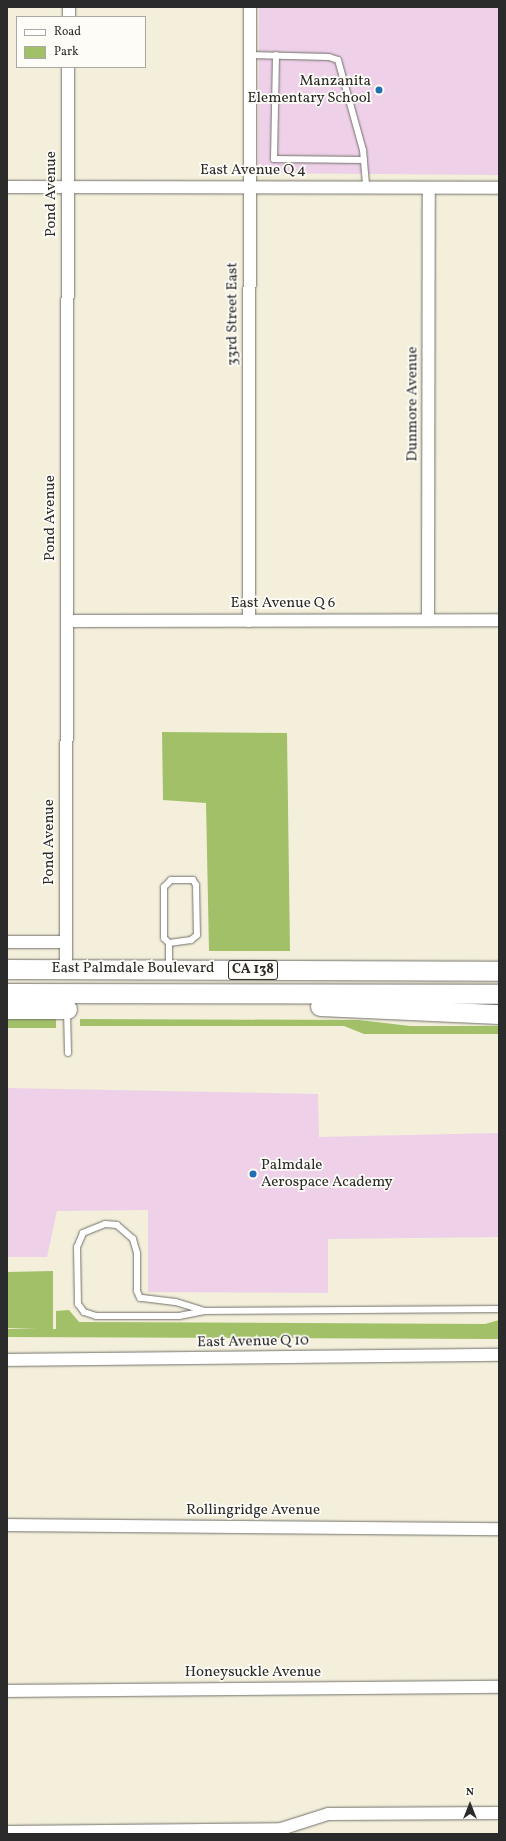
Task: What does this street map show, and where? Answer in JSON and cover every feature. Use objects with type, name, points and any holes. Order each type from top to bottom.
[{"type":"highway","name":"East Palmdale Boulevard","points":[[7,969],[499,971]]},
{"type":"highway","name":"East Palmdale Boulevard","points":[[7,993],[67,1001],[289,994],[499,994]]},
{"type":"highway","points":[[289,994],[322,1006],[499,1014]]},
{"type":"highway","points":[[7,1009],[67,1001]]},
{"type":"street","name":"33rd Street East","points":[[249,621],[250,7]]},
{"type":"street","name":"Pond Avenue","points":[[66,969],[68,68]]},
{"type":"street","name":"East Avenue Q 4","points":[[7,187],[499,188]]},
{"type":"street","name":"Dunmore Avenue","points":[[428,620],[429,188]]},
{"type":"street","name":"East Avenue Q 6","points":[[67,621],[499,620]]},
{"type":"street","points":[[7,942],[66,942]]},
{"type":"street","name":"East Avenue Q 10","points":[[7,1360],[499,1355]]},
{"type":"street","name":"Rollingridge Avenue","points":[[7,1525],[499,1529]]},
{"type":"street","name":"Honeysuckle Avenue","points":[[7,1691],[499,1687]]},
{"type":"street","points":[[7,1832],[281,1831],[328,1814],[499,1813]]},
{"type":"lane","points":[[250,55],[329,56],[338,60],[350,94],[364,160],[366,188]]},
{"type":"lane","points":[[276,55],[274,160],[364,160]]},
{"type":"lane","points":[[169,943],[191,940],[197,935],[196,885],[193,880],[171,880],[164,887],[164,938],[169,943],[169,970]]},
{"type":"lane","points":[[67,1001],[68,1053]]},
{"type":"lane","points":[[204,1310],[175,1302],[140,1298],[137,1291],[138,1253],[133,1239],[117,1225],[105,1224],[84,1233],[78,1247],[78,1304],[84,1312],[96,1316],[179,1316],[204,1310],[499,1309]]},
{"type":"shaded area","name":"Manzanita Elementary School","points":[[259,7],[499,7],[499,175],[258,173]]},
{"type":"shaded area","name":"Palmdale Aerospace Academy","points":[[7,1088],[318,1094],[319,1137],[499,1133],[499,1237],[328,1239],[328,1293],[148,1292],[148,1210],[57,1211],[47,1257],[7,1257]]},
{"type":"green space","points":[[162,732],[287,733],[290,951],[209,951],[206,803],[163,800]]},
{"type":"green space","points":[[7,1019],[56,1019],[56,1028],[7,1028]]},
{"type":"green space","points":[[80,1019],[359,1020],[410,1026],[499,1026],[499,1034],[364,1034],[344,1026],[80,1026]]},
{"type":"green space","points":[[53,1271],[53,1329],[56,1329],[56,1311],[69,1310],[79,1322],[485,1324],[499,1320],[499,1339],[7,1337],[7,1329],[37,1329],[7,1328],[7,1272]]},
{"type":"place","name":"Manzanita Elementary School","points":[[379,90]]},
{"type":"place","name":"Palmdale Aerospace Academy","points":[[253,1174]]}]
